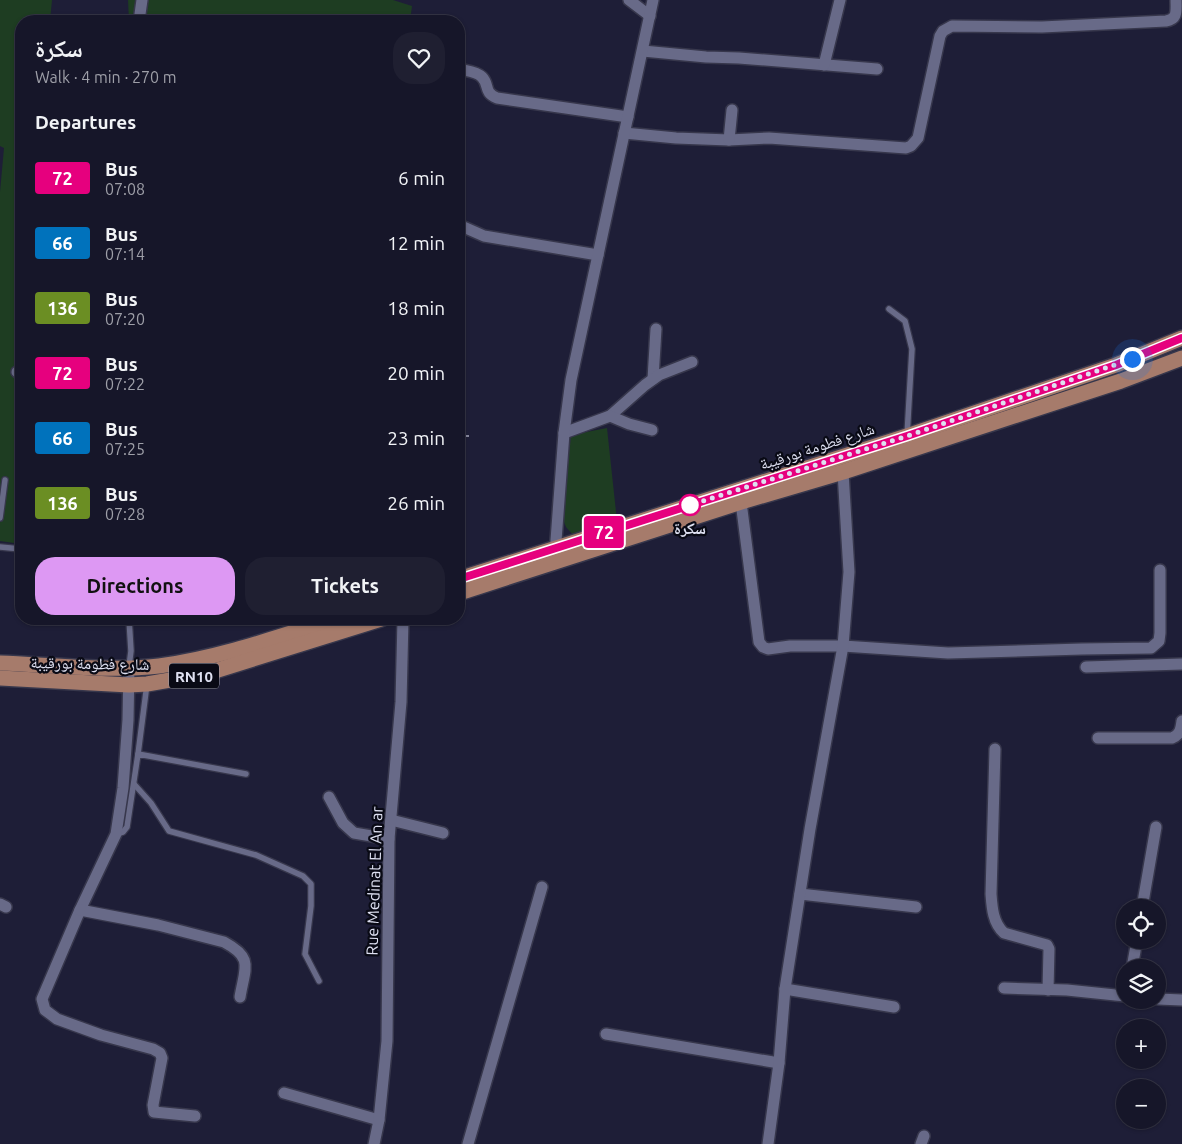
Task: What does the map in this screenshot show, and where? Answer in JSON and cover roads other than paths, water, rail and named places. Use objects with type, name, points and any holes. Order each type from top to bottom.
[{"type":"main road","name":"شارع فطومة بورقيبة","points":[[465,592],[555,555],[1116,365],[1182,338]]},
{"type":"main road","name":"شارع فطومة بورقيبة","points":[[465,578],[555,555],[844,472],[1121,382],[1182,358]]},
{"type":"main road","name":"شارع فطومة بورقيبة","points":[[0,663],[129,668],[200,659],[315,625]]},
{"type":"main road","name":"شارع فطومة بورقيبة","points":[[0,678],[147,684],[204,674],[362,625]]},
{"type":"street","points":[[140,15],[142,0]]},
{"type":"street","points":[[629,0],[650,16]]},
{"type":"street","points":[[555,555],[564,433],[571,380],[653,0]]},
{"type":"street","points":[[824,65],[840,0]]},
{"type":"street","points":[[624,133],[676,138],[728,140],[769,138],[898,148],[911,146],[918,138],[940,36],[946,28],[952,26],[1042,27],[1166,21],[1176,16],[1176,0]]},
{"type":"street","points":[[643,51],[877,69]]},
{"type":"street","points":[[465,70],[482,77],[489,94],[497,98],[628,117]]},
{"type":"street","points":[[728,140],[732,110]]},
{"type":"street","points":[[465,228],[484,236],[598,255]]},
{"type":"street","points":[[653,379],[656,329]]},
{"type":"street","points":[[564,433],[610,416],[653,379],[668,370],[692,362]]},
{"type":"street","points":[[610,416],[629,424],[652,430]]},
{"type":"street","points":[[768,1144],[779,1063],[785,989],[843,646],[849,572],[844,472]]},
{"type":"street","points":[[741,502],[759,642],[768,649],[790,646],[843,646],[948,653],[1151,648],[1159,641],[1160,633],[1160,570]]},
{"type":"street","name":"Rue Medinat El An ar","points":[[374,1144],[379,1120],[387,1040],[390,839],[401,702],[403,625]]},
{"type":"street","points":[[1086,667],[1182,664]]},
{"type":"street","points":[[129,668],[128,720],[123,788],[116,834],[80,910],[42,999],[45,1010],[58,1019],[101,1035],[153,1049],[160,1053],[162,1058],[153,1104],[154,1112],[195,1116]]},
{"type":"street","points":[[1098,738],[1172,738],[1177,736],[1180,731],[1182,721]]},
{"type":"street","points":[[995,749],[991,894],[993,914],[999,929],[1004,933],[1047,945],[1049,949],[1048,990]]},
{"type":"street","points":[[329,797],[343,823],[354,833],[390,839]]},
{"type":"street","points":[[392,820],[443,834]]},
{"type":"street","points":[[1144,899],[1156,827]]},
{"type":"street","points":[[468,1144],[542,887]]},
{"type":"street","points":[[800,894],[916,907]]},
{"type":"street","points":[[80,910],[158,925],[224,942],[234,947],[246,960],[240,997]]},
{"type":"street","points":[[1004,988],[1116,995]]},
{"type":"street","points":[[785,989],[894,1007]]},
{"type":"street","points":[[1166,999],[1182,1000]]},
{"type":"street","points":[[606,1034],[779,1063]]},
{"type":"street","points":[[284,1094],[379,1120]]},
{"type":"lane","points":[[889,309],[905,322],[912,349],[907,436]]},
{"type":"lane","points":[[0,518],[6,480]]},
{"type":"lane","points":[[0,547],[15,548]]},
{"type":"lane","points":[[129,625],[131,651],[129,668]]},
{"type":"lane","points":[[116,834],[123,832],[127,827],[147,684]]},
{"type":"lane","points":[[138,754],[246,774]]},
{"type":"lane","points":[[134,784],[151,803],[169,831],[256,855],[303,876],[311,884],[311,906],[305,954],[318,980]]},
{"type":"place","name":"سكرة","points":[[690,505]]}]
